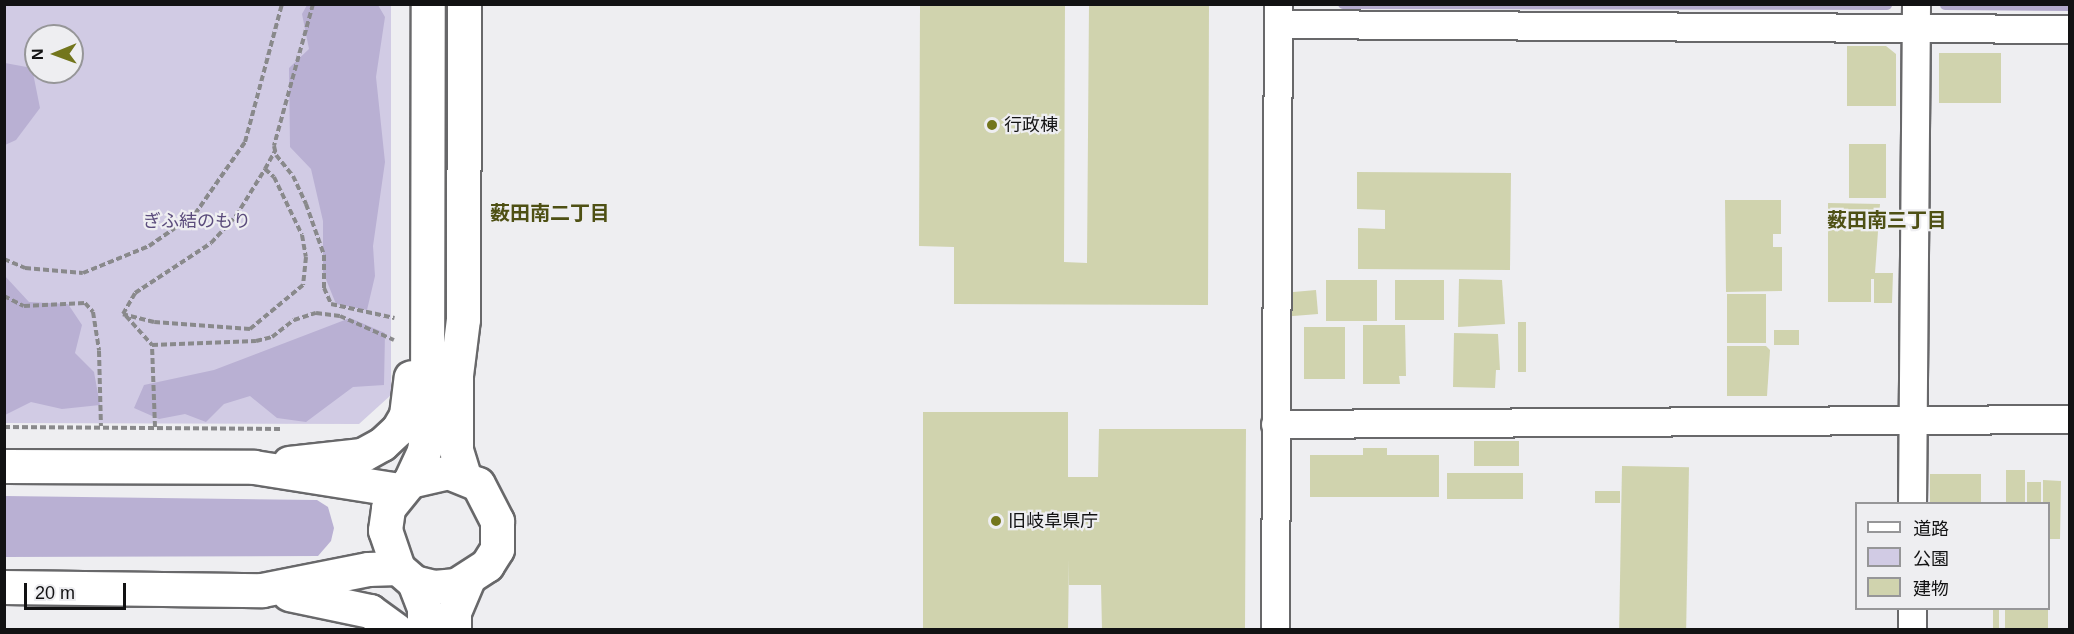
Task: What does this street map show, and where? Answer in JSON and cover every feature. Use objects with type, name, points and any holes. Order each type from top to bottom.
[{"type":"street","points":[[424,630],[424,608],[385,530],[388,508],[405,486],[424,451],[427,426],[428,4]]},
{"type":"street","points":[[464,4],[462,319],[456,375],[456,449],[464,476]]},
{"type":"street","points":[[1275,630],[1278,14],[1916,17],[2070,29]]},
{"type":"street","points":[[1912,502],[1916,17]]},
{"type":"street","points":[[4,466],[254,467],[362,455],[398,429],[406,415],[411,387],[412,329],[427,279]]},
{"type":"street","points":[[1275,424],[2070,419]]},
{"type":"street","points":[[254,467],[405,486],[436,473],[464,476],[478,484],[497,521],[496,549],[487,565],[468,579],[434,587],[406,575],[368,569],[262,590]]},
{"type":"street","points":[[454,630],[454,612],[468,579]]},
{"type":"street","points":[[4,587],[262,590],[347,603],[370,610],[396,630]]},
{"type":"street","points":[[1912,610],[1912,630]]},
{"type":"path","points":[[4,259],[25,268],[83,273],[149,246],[195,214],[245,142],[282,4]]},
{"type":"path","points":[[123,314],[135,293],[210,243],[236,216],[265,169],[276,150],[313,4]]},
{"type":"path","points":[[276,150],[302,195],[324,255],[324,288],[331,304],[398,319]]},
{"type":"path","points":[[123,314],[154,322],[250,329],[303,285],[306,257],[302,235],[274,177],[265,169]]},
{"type":"path","points":[[4,296],[24,306],[85,303],[93,312],[99,351],[100,426]]},
{"type":"path","points":[[152,345],[256,341],[272,338],[294,320],[316,313],[340,316],[398,341],[398,307]]},
{"type":"path","points":[[123,314],[152,345],[155,427]]},
{"type":"path","points":[[4,427],[283,429]]},
{"type":"green space","name":"ぎふ結のもり","points":[[5,5],[391,5],[391,395],[359,424],[5,423]]},
{"type":"shaded area","points":[[307,5],[378,5],[385,17],[376,77],[385,162],[373,246],[375,276],[367,310],[336,304],[323,272],[323,221],[311,169],[290,147],[289,68],[309,49],[302,14]]},
{"type":"shaded area","points":[[5,63],[24,67],[24,84],[35,84],[40,108],[16,140],[5,145]]},
{"type":"shaded area","points":[[4,275],[29,302],[68,304],[82,325],[75,353],[94,372],[100,405],[62,409],[31,402],[5,415]]},
{"type":"shaded area","points":[[350,318],[385,333],[384,385],[353,387],[306,422],[277,418],[250,396],[224,404],[206,422],[185,414],[159,419],[134,408],[144,385],[214,370]]},
{"type":"shaded area","points":[[5,496],[317,500],[328,507],[334,528],[331,541],[318,556],[5,557]]},
{"type":"building","points":[[920,4],[1065,4],[1064,262],[1087,263],[1089,4],[1209,4],[1208,305],[954,304],[954,247],[919,246]]},
{"type":"building","points":[[1847,46],[1886,46],[1896,54],[1896,106],[1847,106]]},
{"type":"building","points":[[1939,53],[2001,53],[2001,103],[1939,103]]},
{"type":"building","points":[[1849,144],[1886,144],[1886,198],[1849,198]]},
{"type":"building","points":[[1357,172],[1511,173],[1510,270],[1358,269],[1358,228],[1385,229],[1385,210],[1357,209]]},
{"type":"building","points":[[1725,200],[1781,200],[1781,234],[1773,234],[1773,247],[1782,247],[1782,291],[1726,292]]},
{"type":"building","points":[[1828,203],[1880,204],[1875,273],[1893,273],[1892,303],[1874,303],[1874,279],[1871,279],[1871,302],[1828,302]]},
{"type":"building","points":[[1459,279],[1502,280],[1505,324],[1458,327]]},
{"type":"building","points":[[1326,280],[1377,280],[1377,321],[1326,321]]},
{"type":"building","points":[[1395,280],[1444,280],[1444,320],[1395,320]]},
{"type":"building","points":[[1316,290],[1318,314],[1287,317],[1285,293]]},
{"type":"building","points":[[1727,294],[1766,294],[1766,343],[1727,343]]},
{"type":"building","points":[[1518,322],[1526,322],[1526,372],[1518,372]]},
{"type":"building","points":[[1363,325],[1405,325],[1406,376],[1399,376],[1400,384],[1363,384]]},
{"type":"building","points":[[1304,327],[1345,327],[1345,379],[1304,379]]},
{"type":"building","points":[[1774,330],[1799,330],[1799,345],[1774,345]]},
{"type":"building","points":[[1454,333],[1498,334],[1500,370],[1496,370],[1495,388],[1453,387]]},
{"type":"building","points":[[1727,346],[1766,346],[1770,350],[1767,396],[1727,396]]},
{"type":"building","points":[[923,412],[1068,412],[1068,477],[1098,477],[1099,429],[1246,429],[1245,630],[1102,630],[1101,585],[1069,585],[1069,559],[1068,630],[923,630]]},
{"type":"building","points":[[1474,441],[1519,441],[1519,466],[1474,466]]},
{"type":"building","points":[[1363,448],[1387,448],[1387,455],[1439,455],[1439,497],[1310,497],[1310,455],[1363,455]]},
{"type":"building","points":[[1622,466],[1689,467],[1686,630],[1619,630]]},
{"type":"building","points":[[2006,470],[2025,470],[2025,502],[2006,502]]},
{"type":"building","points":[[1447,473],[1523,473],[1523,499],[1447,499]]},
{"type":"building","points":[[1930,474],[1981,474],[1981,502],[1930,502]]},
{"type":"building","points":[[2043,480],[2061,481],[2060,539],[2050,539],[2050,502],[2043,502]]},
{"type":"building","points":[[2027,482],[2041,482],[2041,502],[2027,502]]},
{"type":"building","points":[[1595,491],[1620,491],[1620,503],[1595,503]]},
{"type":"building","points":[[1993,610],[1999,610],[1999,630],[1993,630]]},
{"type":"building","points":[[2005,610],[2048,610],[2048,630],[2005,630]]},
{"type":"waterway","points":[[1343,4],[1887,5]]},
{"type":"waterway","points":[[1945,5],[2070,6]]},
{"type":"place","name":"行政棟","points":[[992,125]]},
{"type":"place","name":"旧岐阜県庁","points":[[996,521]]},
{"type":"district","name":"薮田南二丁目","points":[[550,213]]},
{"type":"district","name":"薮田南三丁目","points":[[1887,220]]}]
